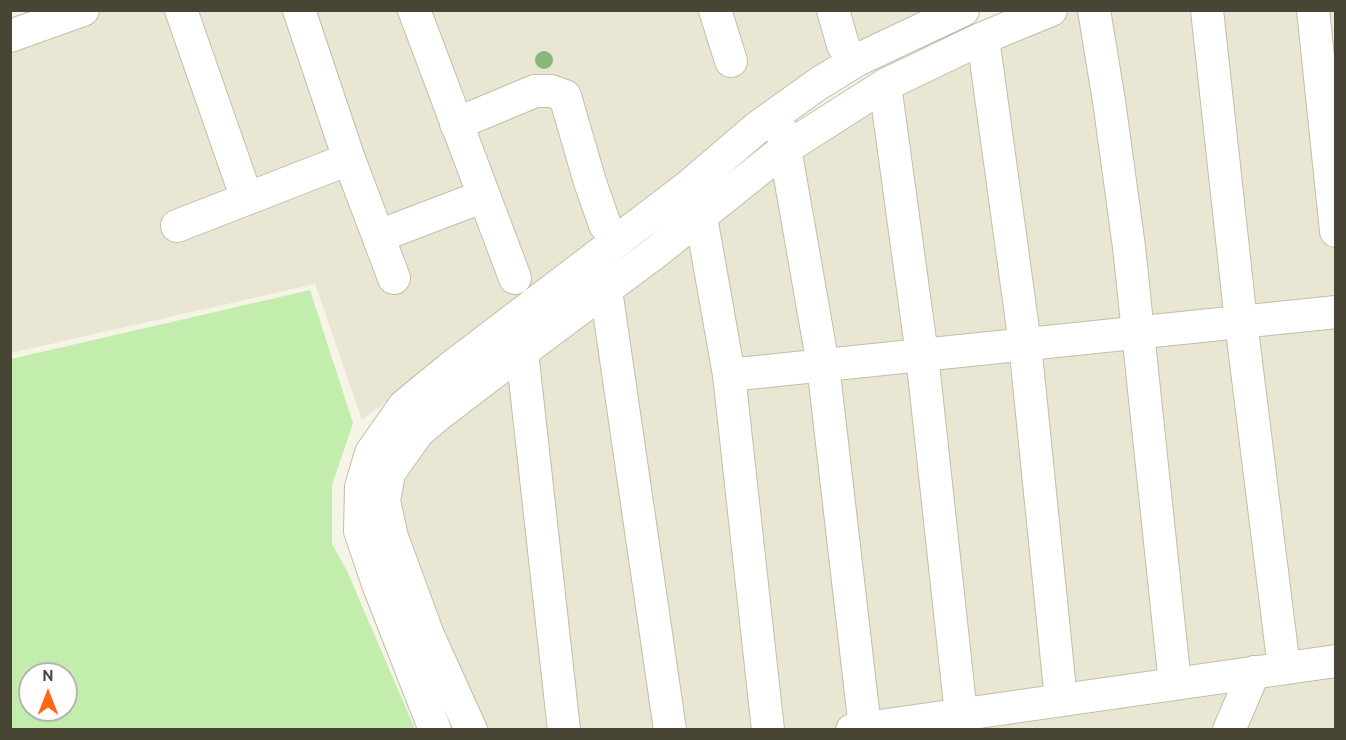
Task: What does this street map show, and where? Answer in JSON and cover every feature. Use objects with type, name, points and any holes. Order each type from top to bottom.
[{"type":"street","points":[[10,36],[83,10]]},
{"type":"street","points":[[181,10],[248,199]]},
{"type":"street","points":[[299,10],[349,159],[394,278]]},
{"type":"street","points":[[414,10],[514,278]]},
{"type":"street","points":[[716,10],[731,61]]},
{"type":"street","points":[[833,10],[843,45]]},
{"type":"street","points":[[435,729],[378,584],[360,531],[361,487],[372,453],[404,406],[689,186],[758,127],[818,84],[858,60],[963,10]]},
{"type":"street","points":[[471,729],[428,634],[392,537],[384,501],[389,473],[418,432],[701,217],[786,148],[885,85],[1051,10]]},
{"type":"street","points":[[1094,10],[1129,247],[1174,684]]},
{"type":"street","points":[[1207,10],[1241,322],[1269,670],[1229,729]]},
{"type":"street","points":[[1313,10],[1335,231]]},
{"type":"street","points":[[983,39],[1025,344],[1061,700]]},
{"type":"street","points":[[885,85],[922,355],[950,720]]},
{"type":"street","points":[[456,124],[535,91],[551,91],[565,96],[605,225]]},
{"type":"street","points":[[778,113],[823,365],[859,729],[950,720],[1061,700],[1335,661]]},
{"type":"street","points":[[177,226],[349,159]]},
{"type":"street","points":[[379,236],[484,196]]},
{"type":"street","points":[[701,217],[729,375],[768,729]]},
{"type":"street","points":[[606,290],[670,729]]},
{"type":"street","points":[[729,375],[1335,312]]},
{"type":"street","points":[[522,352],[564,729]]},
{"type":"shaded area","points":[[90,10],[938,11],[663,192],[362,420],[315,284],[11,353],[10,38]]},
{"type":"shaded area","points":[[1073,11],[1335,11],[1335,729],[486,729],[401,543],[396,479],[422,442],[782,165],[977,49]]},
{"type":"green space","points":[[310,290],[353,423],[332,485],[332,544],[347,571],[415,729],[11,729],[11,359]]}]
